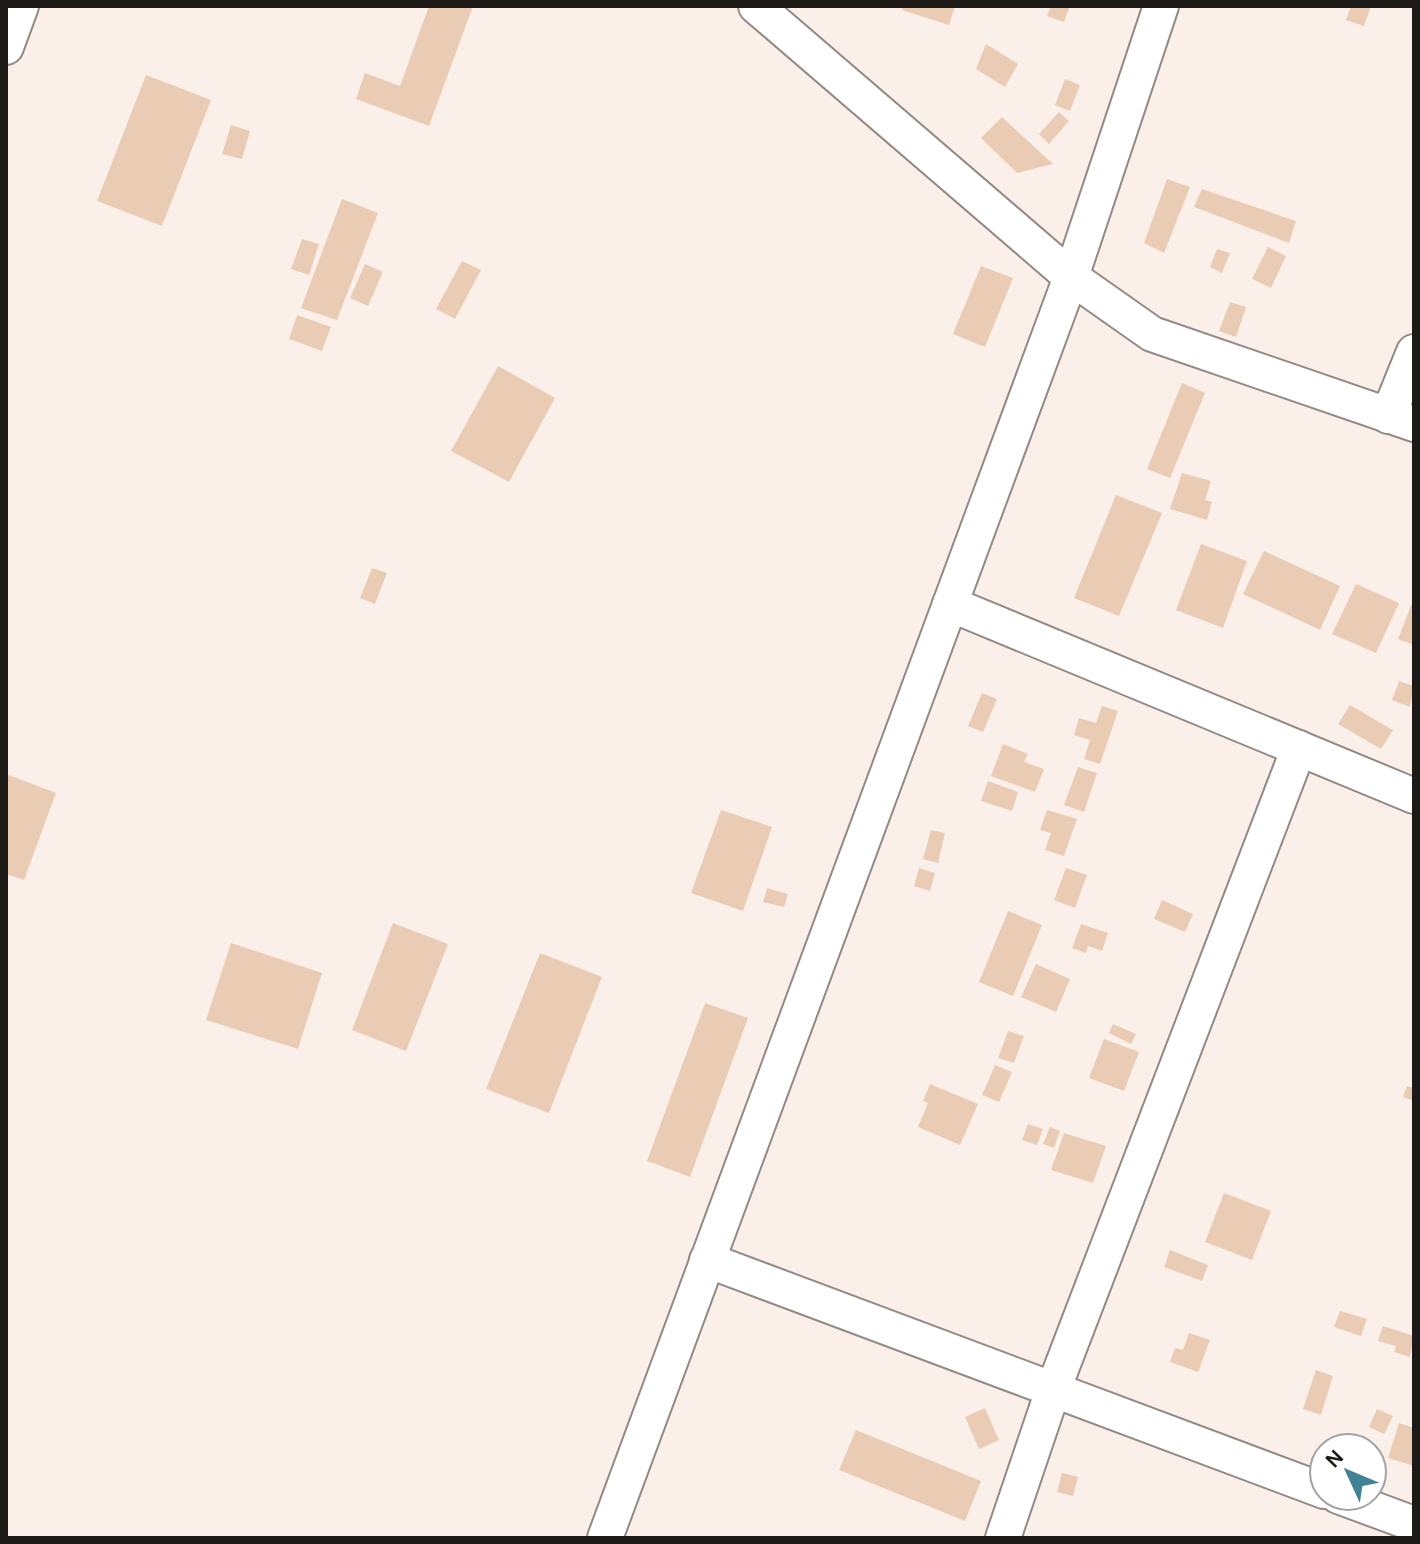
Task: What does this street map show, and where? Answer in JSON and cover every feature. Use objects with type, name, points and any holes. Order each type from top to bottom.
[{"type":"street","points":[[6,47],[21,6]]},
{"type":"street","points":[[605,1538],[1071,277],[1161,6]]},
{"type":"street","points":[[759,7],[1071,277],[1152,334],[1401,420],[1414,352]]},
{"type":"street","points":[[950,604],[1414,796]]},
{"type":"street","points":[[1003,1538],[1053,1390],[1299,748]]},
{"type":"street","points":[[707,1260],[1308,1485]]},
{"type":"street","points":[[1367,1523],[1414,1524]]},
{"type":"building","points":[[429,6],[473,6],[429,126],[356,99],[365,73],[400,86]]},
{"type":"building","points":[[903,6],[955,6],[949,25],[902,10]]},
{"type":"building","points":[[1051,6],[1070,6],[1064,22],[1047,16]]},
{"type":"building","points":[[1351,6],[1371,6],[1364,26],[1346,20]]},
{"type":"building","points":[[986,44],[1018,64],[1005,87],[976,69]]},
{"type":"building","points":[[146,75],[211,100],[162,226],[97,201]]},
{"type":"building","points":[[1065,79],[1080,85],[1070,111],[1055,105]]},
{"type":"building","points":[[1059,112],[1069,121],[1049,144],[1039,134]]},
{"type":"building","points":[[1002,117],[1053,164],[1017,173],[981,138]]},
{"type":"building","points":[[231,125],[250,131],[242,159],[222,154]]},
{"type":"building","points":[[1167,179],[1190,187],[1164,253],[1144,243]]},
{"type":"building","points":[[1202,189],[1296,221],[1289,243],[1194,207]]},
{"type":"building","points":[[342,199],[378,213],[337,320],[301,308]]},
{"type":"building","points":[[302,239],[319,244],[309,275],[291,269]]},
{"type":"building","points":[[1268,247],[1286,256],[1271,288],[1252,279]]},
{"type":"building","points":[[1217,249],[1230,253],[1222,273],[1210,267]]},
{"type":"building","points":[[462,261],[481,270],[455,319],[436,309]]},
{"type":"building","points":[[365,264],[383,272],[368,306],[350,298]]},
{"type":"building","points":[[981,266],[1013,278],[985,347],[953,334]]},
{"type":"building","points":[[1230,302],[1246,307],[1236,337],[1219,331]]},
{"type":"building","points":[[297,315],[331,327],[322,351],[289,339]]},
{"type":"building","points":[[498,366],[555,398],[509,482],[451,451]]},
{"type":"building","points":[[1182,383],[1205,393],[1170,478],[1147,469]]},
{"type":"building","points":[[1182,473],[1211,481],[1205,500],[1212,502],[1207,520],[1170,509]]},
{"type":"building","points":[[1116,495],[1162,513],[1119,616],[1074,598]]},
{"type":"building","points":[[1201,544],[1247,561],[1223,628],[1176,610]]},
{"type":"building","points":[[1264,551],[1340,586],[1320,630],[1243,594]]},
{"type":"building","points":[[372,568],[387,573],[375,604],[360,598]]},
{"type":"building","points":[[1356,584],[1399,603],[1376,653],[1332,634]]},
{"type":"building","points":[[1414,598],[1414,645],[1398,639]]},
{"type":"building","points":[[1399,681],[1414,686],[1410,707],[1392,700]]},
{"type":"building","points":[[982,693],[997,699],[983,732],[968,726]]},
{"type":"building","points":[[1350,705],[1393,730],[1381,749],[1338,724]]},
{"type":"building","points":[[1102,706],[1118,711],[1100,764],[1084,759],[1090,740],[1074,735],[1079,718],[1096,723]]},
{"type":"building","points":[[1003,744],[1028,754],[1024,762],[1044,769],[1035,792],[991,776]]},
{"type":"building","points":[[1078,767],[1097,773],[1084,812],[1064,805]]},
{"type":"building","points":[[6,774],[56,793],[24,880],[6,874]]},
{"type":"building","points":[[988,781],[1018,792],[1012,811],[981,801]]},
{"type":"building","points":[[721,810],[772,827],[743,911],[691,893]]},
{"type":"building","points":[[1047,810],[1077,819],[1064,856],[1045,850],[1051,833],[1040,830]]},
{"type":"building","points":[[931,830],[945,833],[938,863],[923,859]]},
{"type":"building","points":[[919,868],[935,873],[930,891],[914,886]]},
{"type":"building","points":[[1066,868],[1087,875],[1075,908],[1054,900]]},
{"type":"building","points":[[767,888],[788,894],[784,907],[763,902]]},
{"type":"building","points":[[1162,900],[1193,914],[1185,932],[1154,919]]},
{"type":"building","points":[[1008,911],[1042,925],[1013,996],[979,982]]},
{"type":"building","points":[[393,923],[448,944],[406,1051],[352,1030]]},
{"type":"building","points":[[1081,924],[1108,933],[1102,951],[1088,946],[1086,953],[1072,948]]},
{"type":"building","points":[[231,943],[322,973],[298,1049],[206,1020]]},
{"type":"building","points":[[540,953],[602,977],[549,1113],[486,1089]]},
{"type":"building","points":[[1036,964],[1070,979],[1056,1012],[1021,997]]},
{"type":"building","points":[[705,1003],[748,1018],[690,1177],[647,1161]]},
{"type":"building","points":[[1113,1024],[1136,1034],[1131,1044],[1109,1033]]},
{"type":"building","points":[[1008,1031],[1024,1036],[1014,1063],[998,1058]]},
{"type":"building","points":[[1104,1039],[1139,1052],[1124,1091],[1089,1078]]},
{"type":"building","points":[[995,1065],[1012,1072],[999,1102],[982,1095]]},
{"type":"building","points":[[930,1084],[978,1104],[960,1145],[918,1127],[928,1103],[923,1101]]},
{"type":"building","points":[[1407,1086],[1414,1088],[1414,1101],[1403,1097]]},
{"type":"building","points":[[1028,1124],[1043,1129],[1037,1145],[1022,1140]]},
{"type":"building","points":[[1050,1127],[1060,1131],[1054,1148],[1043,1144]]},
{"type":"building","points":[[1064,1133],[1106,1146],[1093,1183],[1051,1170]]},
{"type":"building","points":[[1224,1193],[1271,1211],[1252,1260],[1205,1242]]},
{"type":"building","points":[[1170,1250],[1208,1265],[1202,1281],[1164,1267]]},
{"type":"building","points":[[1340,1311],[1367,1319],[1361,1336],[1334,1327]]},
{"type":"building","points":[[1383,1326],[1414,1336],[1410,1357],[1394,1352],[1396,1346],[1378,1341]]},
{"type":"building","points":[[1189,1333],[1210,1340],[1198,1372],[1170,1362],[1175,1348],[1183,1350]]},
{"type":"building","points":[[1316,1370],[1333,1376],[1321,1415],[1303,1409]]},
{"type":"building","points":[[985,1408],[999,1440],[979,1449],[965,1417]]},
{"type":"building","points":[[1377,1409],[1393,1416],[1385,1432],[1369,1427]]},
{"type":"building","points":[[1399,1423],[1414,1428],[1414,1466],[1388,1458]]},
{"type":"building","points":[[856,1430],[981,1481],[965,1521],[839,1470]]},
{"type":"building","points":[[1062,1473],[1078,1477],[1073,1496],[1057,1492]]}]
